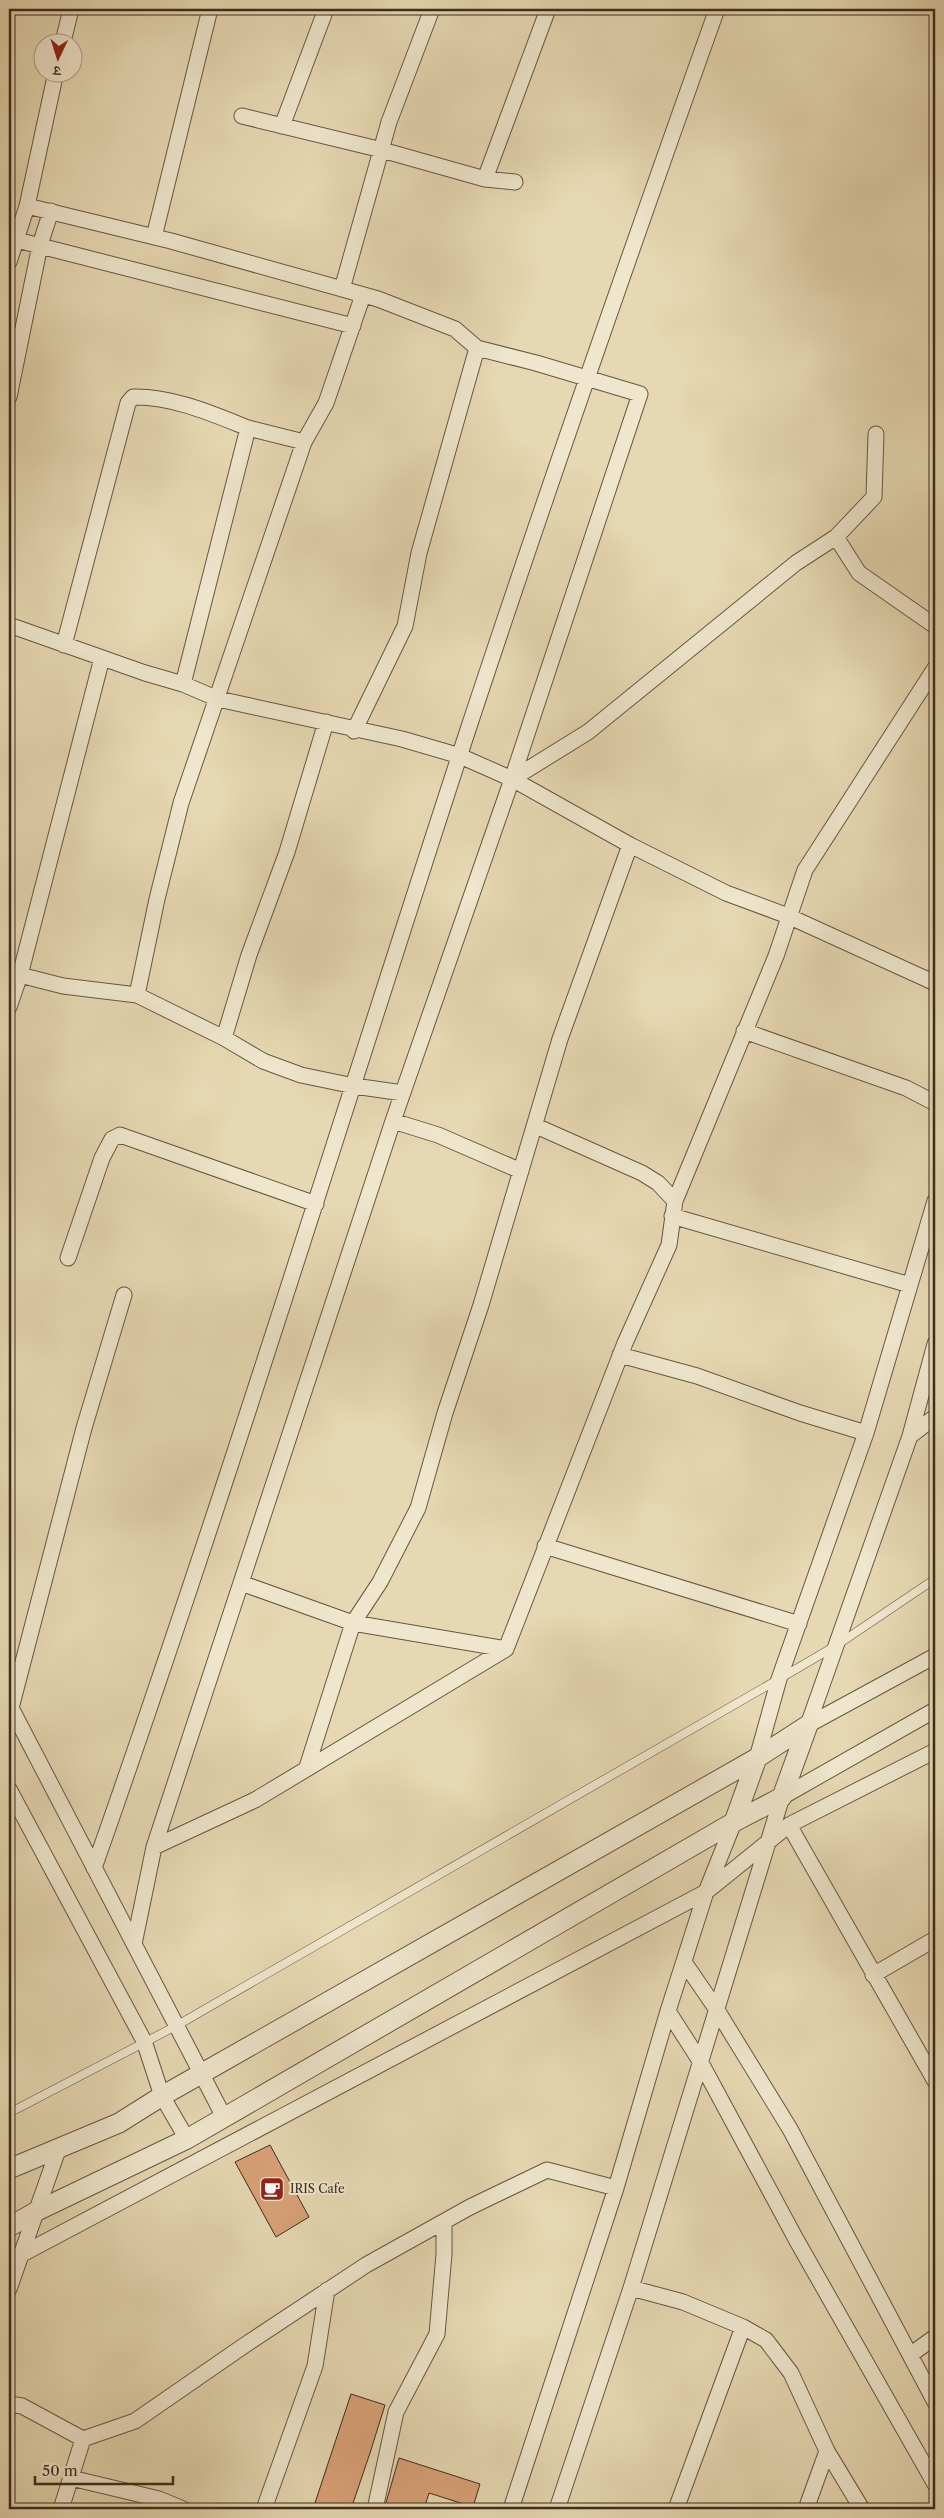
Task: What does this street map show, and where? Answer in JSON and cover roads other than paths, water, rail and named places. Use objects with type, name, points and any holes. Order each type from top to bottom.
[{"type":"street","points":[[65,32],[71,9]]},
{"type":"street","points":[[154,237],[210,9]]},
{"type":"street","points":[[282,126],[326,9]]},
{"type":"street","points":[[342,289],[407,70],[432,9]]},
{"type":"street","points":[[485,179],[548,9]]},
{"type":"street","points":[[94,1868],[232,1462],[460,756],[585,379],[717,9]]},
{"type":"street","points":[[9,262],[12,239],[27,206],[54,82]]},
{"type":"street","points":[[242,116],[382,150],[485,179],[515,182]]},
{"type":"street","points":[[27,206],[154,237],[363,295],[455,329],[477,348],[536,363],[640,394],[512,779],[393,1121],[154,1847],[134,1944]]},
{"type":"street","points":[[9,397],[40,245],[51,212]]},
{"type":"street","points":[[12,239],[353,326]]},
{"type":"street","points":[[137,995],[157,900],[182,803],[304,442],[326,403],[363,295]]},
{"type":"street","points":[[354,730],[405,626],[418,553],[477,348]]},
{"type":"street","points":[[64,644],[128,403],[133,397],[145,397],[208,412],[248,428],[304,442]]},
{"type":"street","points":[[183,684],[248,428]]},
{"type":"street","points":[[512,779],[588,732],[796,563],[836,537],[874,497],[876,434]]},
{"type":"street","points":[[836,537],[859,573],[935,626]]},
{"type":"street","points":[[9,625],[183,684],[218,700],[402,739],[460,756],[512,779],[630,845],[726,893],[788,916],[935,983]]},
{"type":"street","points":[[9,1007],[20,976],[102,658]]},
{"type":"street","points":[[154,1847],[255,1800],[506,1649],[620,1355],[669,1245],[674,1208],[744,1031],[776,956],[805,870],[935,668]]},
{"type":"street","points":[[224,1038],[249,955],[287,852],[326,722]]},
{"type":"street","points":[[307,1767],[353,1623],[380,1582],[418,1508],[445,1413],[481,1305],[536,1126],[560,1039],[630,845]]},
{"type":"street","points":[[20,976],[62,986],[137,995],[273,1064],[301,1074],[354,1086],[403,1093]]},
{"type":"street","points":[[744,1031],[906,1088],[935,1103]]},
{"type":"street","points":[[393,1121],[438,1135],[521,1171]]},
{"type":"street","points":[[536,1126],[642,1173],[658,1183],[674,1208],[910,1285]]},
{"type":"street","points":[[68,1258],[102,1158],[112,1139],[120,1135],[316,1204]]},
{"type":"street","points":[[511,2509],[616,2188],[668,2011],[706,1892],[734,1822],[756,1758],[779,1678],[866,1433],[935,1201]]},
{"type":"street","points":[[124,1295],[84,1428],[10,1706],[224,2117]]},
{"type":"street","points":[[556,2509],[632,2288],[767,1841],[910,1436],[935,1344]]},
{"type":"street","points":[[620,1355],[697,1376],[800,1413],[866,1433]]},
{"type":"street","points":[[910,1436],[935,1417]]},
{"type":"street","points":[[545,1546],[799,1624]]},
{"type":"street","points":[[241,1583],[353,1623],[506,1649]]},
{"type":"street","points":[[9,2169],[119,2123],[202,2073],[756,1758],[808,1725],[935,1656]]},
{"type":"street","points":[[9,2227],[36,2212],[187,2140],[734,1822],[782,1797],[935,1710]]},
{"type":"street","points":[[9,2261],[22,2252],[706,1892],[789,1825],[935,1752]]},
{"type":"street","points":[[10,1793],[144,2041],[162,2096],[187,2140]]},
{"type":"street","points":[[789,1825],[873,1975],[935,2080]]},
{"type":"street","points":[[873,1975],[935,1939]]},
{"type":"street","points":[[684,1962],[717,2010],[790,2129],[935,2402]]},
{"type":"street","points":[[668,2011],[700,2061],[797,2241],[935,2484]]},
{"type":"street","points":[[9,2289],[58,2150]]},
{"type":"street","points":[[9,2404],[22,2406],[83,2439],[136,2421],[366,2264],[547,2170],[616,2188]]},
{"type":"street","points":[[375,2509],[396,2412],[437,2334],[444,2254],[444,2222]]},
{"type":"street","points":[[632,2288],[683,2302],[743,2327],[766,2340],[791,2373],[827,2451],[862,2509]]},
{"type":"street","points":[[264,2509],[315,2366],[327,2290]]},
{"type":"street","points":[[676,2509],[743,2327]]},
{"type":"street","points":[[910,2355],[935,2337]]},
{"type":"street","points":[[61,2509],[83,2439]]},
{"type":"street","points":[[806,2509],[827,2451]]},
{"type":"street","points":[[71,2478],[158,2504],[182,2509]]},
{"type":"lane","points":[[9,2114],[144,2041],[176,2026],[837,1645],[935,1579]]},
{"type":"place","name":"IRIS Cafe","points":[[272,2189]]}]
